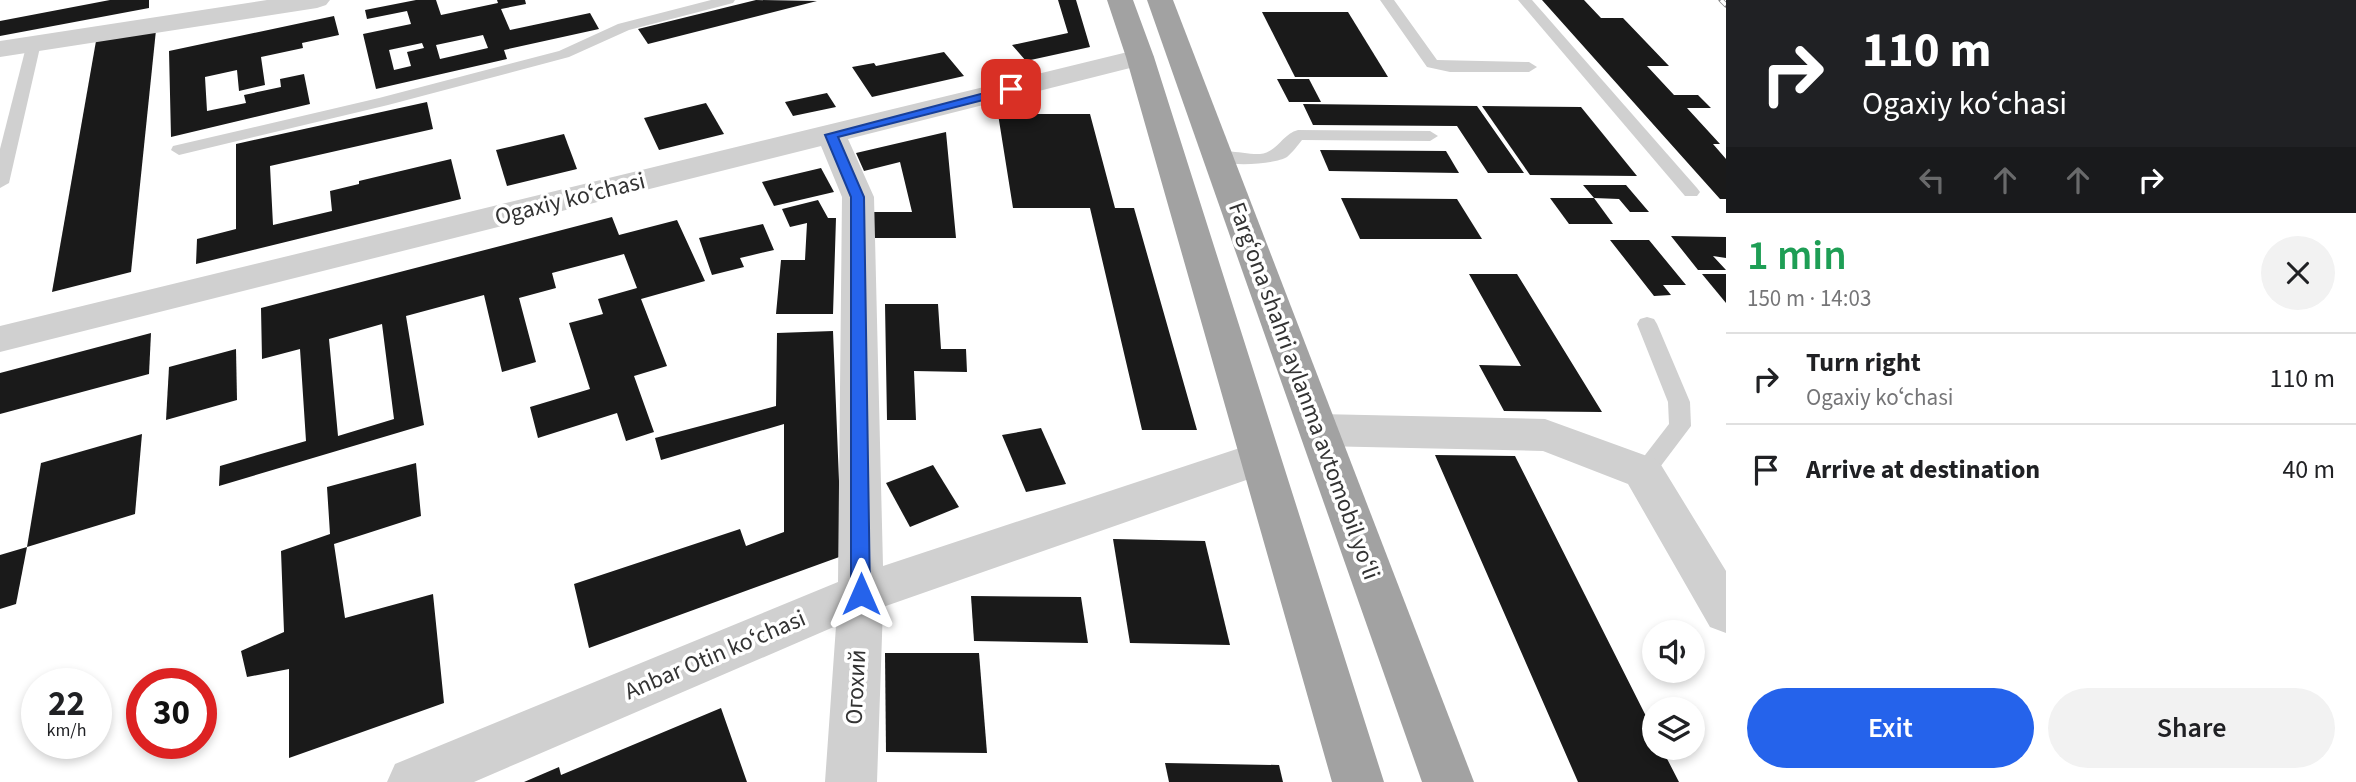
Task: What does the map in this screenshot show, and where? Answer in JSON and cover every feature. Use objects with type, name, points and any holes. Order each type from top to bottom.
[{"type":"highway","name":"Fargʻona shahri aylanma avtomobil yoʻli","points":[[1120,0],[1140,57],[1358,782]]},
{"type":"highway","name":"Fargʻona shahri aylanma avtomobil yoʻli","points":[[1160,0],[1448,782]]},
{"type":"street","points":[[0,49],[317,0]]},
{"type":"street","name":"Ogaxiy koʻchasi","points":[[0,339],[1140,57]]},
{"type":"street","name":"Огохий","points":[[831,135],[858,197],[861,594],[852,782]]},
{"type":"street","points":[[1319,430],[1545,435],[1643,472],[1726,611]]},
{"type":"street","name":"Anbar Otin koʻchasi","points":[[413,782],[861,594],[1261,458]]},
{"type":"lane","points":[[179,150],[382,102],[564,54],[590,39],[628,25],[728,0]]},
{"type":"lane","points":[[1387,0],[1432,64],[1450,67],[1529,67]]},
{"type":"lane","points":[[1525,0],[1691,192]]},
{"type":"lane","points":[[0,183],[33,43]]},
{"type":"lane","points":[[1218,157],[1261,159],[1280,154],[1298,135],[1430,136]]},
{"type":"lane","points":[[1643,472],[1679,426],[1679,402],[1647,324]]},
{"type":"building","points":[[110,0],[149,0],[149,8],[0,36],[0,21]]},
{"type":"building","points":[[416,0],[436,0],[441,15],[498,3],[497,0],[525,0],[526,4],[501,9],[510,30],[590,13],[599,29],[504,50],[507,59],[376,89],[363,34],[411,24],[407,11],[367,19],[365,10]],"holes":[[[483,35],[488,48],[440,59],[436,45]],[[422,43],[424,48],[407,52],[411,66],[394,70],[389,50]]]},
{"type":"building","points":[[756,0],[817,1],[648,44],[638,29]]},
{"type":"building","points":[[1058,0],[1076,0],[1090,47],[1026,61],[1012,45],[1068,33]]},
{"type":"building","points":[[1542,0],[1584,0],[1601,18],[1623,18],[1669,66],[1647,66],[1674,95],[1698,95],[1711,108],[1687,108],[1720,144],[1713,144],[1726,159],[1726,199],[1720,199]]},
{"type":"building","points":[[1262,12],[1348,12],[1388,77],[1295,77]]},
{"type":"building","points":[[334,16],[339,35],[302,43],[303,48],[261,57],[265,85],[239,91],[237,70],[205,77],[207,111],[246,103],[244,95],[281,87],[280,79],[304,74],[310,104],[171,137],[169,51]]},
{"type":"building","points":[[156,30],[131,272],[52,292],[96,41]]},
{"type":"building","points":[[944,52],[964,76],[872,97],[852,67],[874,63],[876,66]]},
{"type":"building","points":[[1277,79],[1309,79],[1321,102],[1289,102]]},
{"type":"building","points":[[827,93],[836,107],[793,116],[785,102]]},
{"type":"building","points":[[427,102],[433,129],[270,166],[273,225],[332,211],[330,191],[359,184],[359,181],[451,159],[461,199],[196,264],[197,239],[236,229],[236,144]]},
{"type":"building","points":[[706,103],[724,134],[659,150],[644,118]]},
{"type":"building","points":[[1303,104],[1477,106],[1524,173],[1488,173],[1457,126],[1313,125]]},
{"type":"building","points":[[1482,106],[1581,107],[1637,176],[1530,175]]},
{"type":"building","points":[[998,114],[1090,114],[1115,208],[1134,208],[1197,430],[1142,430],[1090,208],[1013,208]]},
{"type":"building","points":[[946,132],[956,238],[874,238],[874,212],[912,212],[900,162],[864,171],[856,153]]},
{"type":"building","points":[[564,134],[577,169],[507,186],[496,150]]},
{"type":"building","points":[[1320,150],[1446,151],[1459,173],[1329,171]]},
{"type":"building","points":[[821,168],[834,192],[774,206],[762,182]]},
{"type":"building","points":[[1583,185],[1626,185],[1649,212],[1630,212],[1619,199],[1594,198]]},
{"type":"building","points":[[1341,198],[1457,199],[1482,239],[1360,239]]},
{"type":"building","points":[[1550,198],[1594,198],[1613,224],[1569,224]]},
{"type":"building","points":[[818,200],[828,218],[836,218],[833,314],[776,314],[781,260],[805,260],[807,223],[790,227],[782,209]]},
{"type":"building","points":[[612,217],[619,235],[677,220],[705,281],[641,299],[667,366],[634,376],[654,432],[626,441],[617,413],[538,438],[530,407],[590,389],[569,323],[603,314],[598,299],[637,288],[624,254],[552,273],[556,288],[519,298],[536,362],[502,372],[484,295],[406,316],[424,425],[219,486],[220,466],[306,441],[300,349],[262,359],[261,308]],"holes":[[[382,324],[394,419],[338,436],[329,339]]]},
{"type":"building","points":[[763,224],[774,250],[740,258],[744,267],[712,275],[699,238]]},
{"type":"building","points":[[1671,236],[1726,237],[1726,258],[1713,256],[1726,270],[1698,270]]},
{"type":"building","points":[[1610,240],[1649,240],[1686,285],[1663,285],[1671,295],[1654,296]]},
{"type":"building","points":[[1469,274],[1517,274],[1602,412],[1504,411],[1479,365],[1521,366]]},
{"type":"building","points":[[1702,274],[1726,274],[1726,303]]},
{"type":"building","points":[[885,304],[938,304],[941,349],[966,349],[967,372],[914,371],[916,420],[887,420]]},
{"type":"building","points":[[833,331],[842,556],[589,648],[574,584],[740,529],[746,546],[784,532],[784,424],[661,460],[655,438],[776,406],[777,333]]},
{"type":"building","points":[[151,333],[149,374],[0,414],[0,373]]},
{"type":"building","points":[[236,349],[237,400],[166,420],[169,367]]},
{"type":"building","points":[[1041,428],[1066,484],[1026,492],[1002,435]]},
{"type":"building","points":[[142,434],[135,514],[27,547],[41,463]]},
{"type":"building","points":[[1435,455],[1515,456],[1642,708],[1642,760],[1668,760],[1679,782],[1578,782]]},
{"type":"building","points":[[416,463],[421,516],[334,544],[345,618],[433,594],[444,703],[289,758],[289,669],[247,677],[241,651],[284,632],[281,551],[330,534],[327,487]]},
{"type":"building","points":[[933,465],[959,507],[910,527],[886,483]]},
{"type":"building","points":[[1113,539],[1205,541],[1230,645],[1130,643]]},
{"type":"building","points":[[27,547],[16,604],[0,609],[0,555]]},
{"type":"building","points":[[971,596],[1081,597],[1088,643],[974,641]]},
{"type":"building","points":[[885,653],[979,653],[987,753],[886,752]]},
{"type":"building","points":[[721,708],[747,782],[524,782],[559,767],[561,775]]},
{"type":"building","points":[[1165,763],[1279,765],[1283,782],[1169,782]]},
{"type":"railway","points":[[1721,0],[1726,5]]},
{"type":"route","points":[[861,594],[858,197],[831,135],[1011,89]]}]
